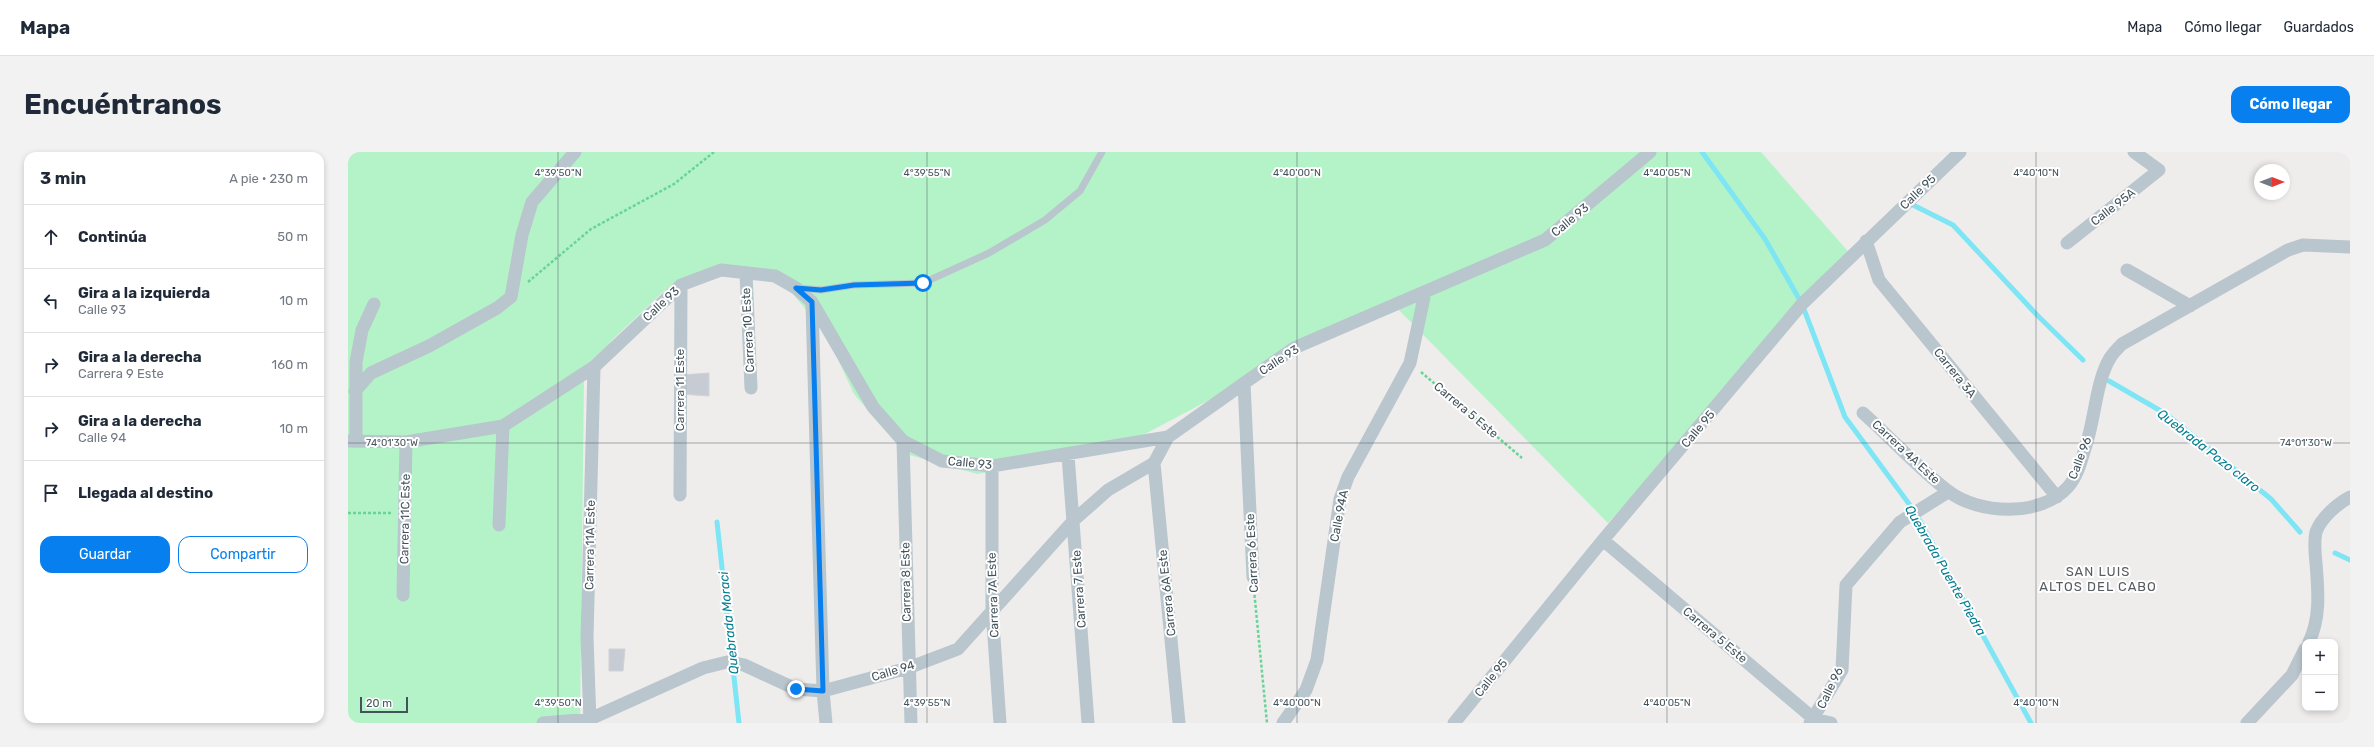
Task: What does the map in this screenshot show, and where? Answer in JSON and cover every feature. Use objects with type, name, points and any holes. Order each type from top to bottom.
[{"type":"street","points":[[355,391],[371,374],[429,346],[497,308],[511,297],[522,235],[532,202],[575,152]]},
{"type":"street","name":"Calle 93","points":[[352,441],[406,442],[503,426],[594,367],[681,285],[721,270],[775,276],[796,288],[812,302],[873,407],[903,441],[942,461],[992,466],[1068,455],[1120,444],[1168,437],[1294,348],[1425,293],[1545,240],[1650,152]]},
{"type":"street","name":"Calle 95","points":[[1454,723],[1603,540],[1802,304],[1960,152]]},
{"type":"street","name":"Calle 95A","points":[[2067,243],[2159,170],[2134,152]]},
{"type":"street","name":"Carrera 3A","points":[[1866,241],[1879,280],[2057,497]]},
{"type":"street","name":"Calle 96","points":[[1812,721],[1842,670],[1846,585],[1900,522],[1948,492],[1969,504],[1994,508],[2028,508],[2057,497],[2069,486],[2078,468],[2089,437],[2102,380],[2110,358],[2122,344],[2288,250],[2302,245],[2350,247]]},
{"type":"street","points":[[2127,270],[2190,306]]},
{"type":"street","name":"Carrera 10 Este","points":[[746,273],[751,388]]},
{"type":"street","name":"Carrera 11 Este","points":[[680,495],[681,285]]},
{"type":"street","name":"Calle 94A","points":[[1283,723],[1306,690],[1317,660],[1340,499],[1348,477],[1410,362],[1425,293]]},
{"type":"street","points":[[812,302],[823,691],[826,723]]},
{"type":"street","points":[[352,441],[356,362],[362,330],[374,304]]},
{"type":"street","name":"Carrera 11A Este","points":[[590,721],[587,637],[594,367]]},
{"type":"street","name":"Carrera 6 Este","points":[[1244,383],[1253,577]]},
{"type":"street","name":"Carrera 4A Este","points":[[1863,413],[1948,492]]},
{"type":"street","points":[[499,525],[503,426]]},
{"type":"street","points":[[1154,463],[1168,437]]},
{"type":"street","name":"Carrera 8 Este","points":[[903,441],[908,668],[911,723]]},
{"type":"street","name":"Carrera 11C Este","points":[[403,595],[406,513],[406,442]]},
{"type":"street","name":"Carrera 7 Este","points":[[1068,455],[1088,723]]},
{"type":"street","name":"Calle 94","points":[[543,723],[590,721],[703,668],[727,662],[744,665],[796,689],[823,691],[908,668],[958,648],[1074,520],[1108,490],[1154,463]]},
{"type":"street","name":"Carrera 6A Este","points":[[1154,463],[1179,723]]},
{"type":"street","name":"Carrera 7A Este","points":[[992,466],[992,609],[1000,723]]},
{"type":"street","points":[[2310,639],[2314,631],[2319,600],[2316,532],[2326,517],[2340,503],[2350,497]]},
{"type":"street","name":"Carrera 5 Este","points":[[1603,540],[1812,721],[1831,723]]},
{"type":"street","points":[[2247,723],[2292,675],[2302,655]]},
{"type":"lane","points":[[796,288],[821,290],[854,285],[923,283],[989,253],[1045,220],[1080,191],[1102,152]]},
{"type":"path","points":[[511,297],[591,229],[674,184],[714,152]]},
{"type":"path","name":"Carrera 5 Este","points":[[1410,362],[1522,458]]},
{"type":"path","points":[[348,513],[406,513]]},
{"type":"path","name":"Carrera 6 Este","points":[[1253,577],[1267,723]]},
{"type":"green space","points":[[348,152],[1761,152],[1853,257],[1608,523],[1392,303],[1145,434],[1048,463],[977,474],[906,454],[854,394],[826,334],[783,282],[723,268],[664,291],[612,340],[584,380],[580,723],[348,723]]},
{"type":"building","points":[[709,373],[709,396],[681,394],[681,375]]},
{"type":"building","points":[[609,649],[625,649],[623,671],[609,671]]},
{"type":"waterway","name":"Quebrada Puente Piedra","points":[[1702,152],[1765,239],[1802,304],[1845,417],[1915,512],[2031,723]]},
{"type":"waterway","name":"Quebrada Pozo claro","points":[[1911,204],[1953,225],[2037,315],[2083,360]]},
{"type":"waterway","name":"Quebrada Pozo claro","points":[[2109,381],[2166,414],[2271,499],[2300,532]]},
{"type":"waterway","name":"Quebrada Moraci","points":[[717,522],[739,723]]},
{"type":"waterway","name":"Quebrada Pozo claro","points":[[2335,553],[2350,560]]},
{"type":"district","name":"SAN LUIS ALTOS DEL CABO","points":[[2098,578]]},
{"type":"route","points":[[796,689],[823,691],[812,302],[796,288],[821,290],[854,285],[923,283]]}]
